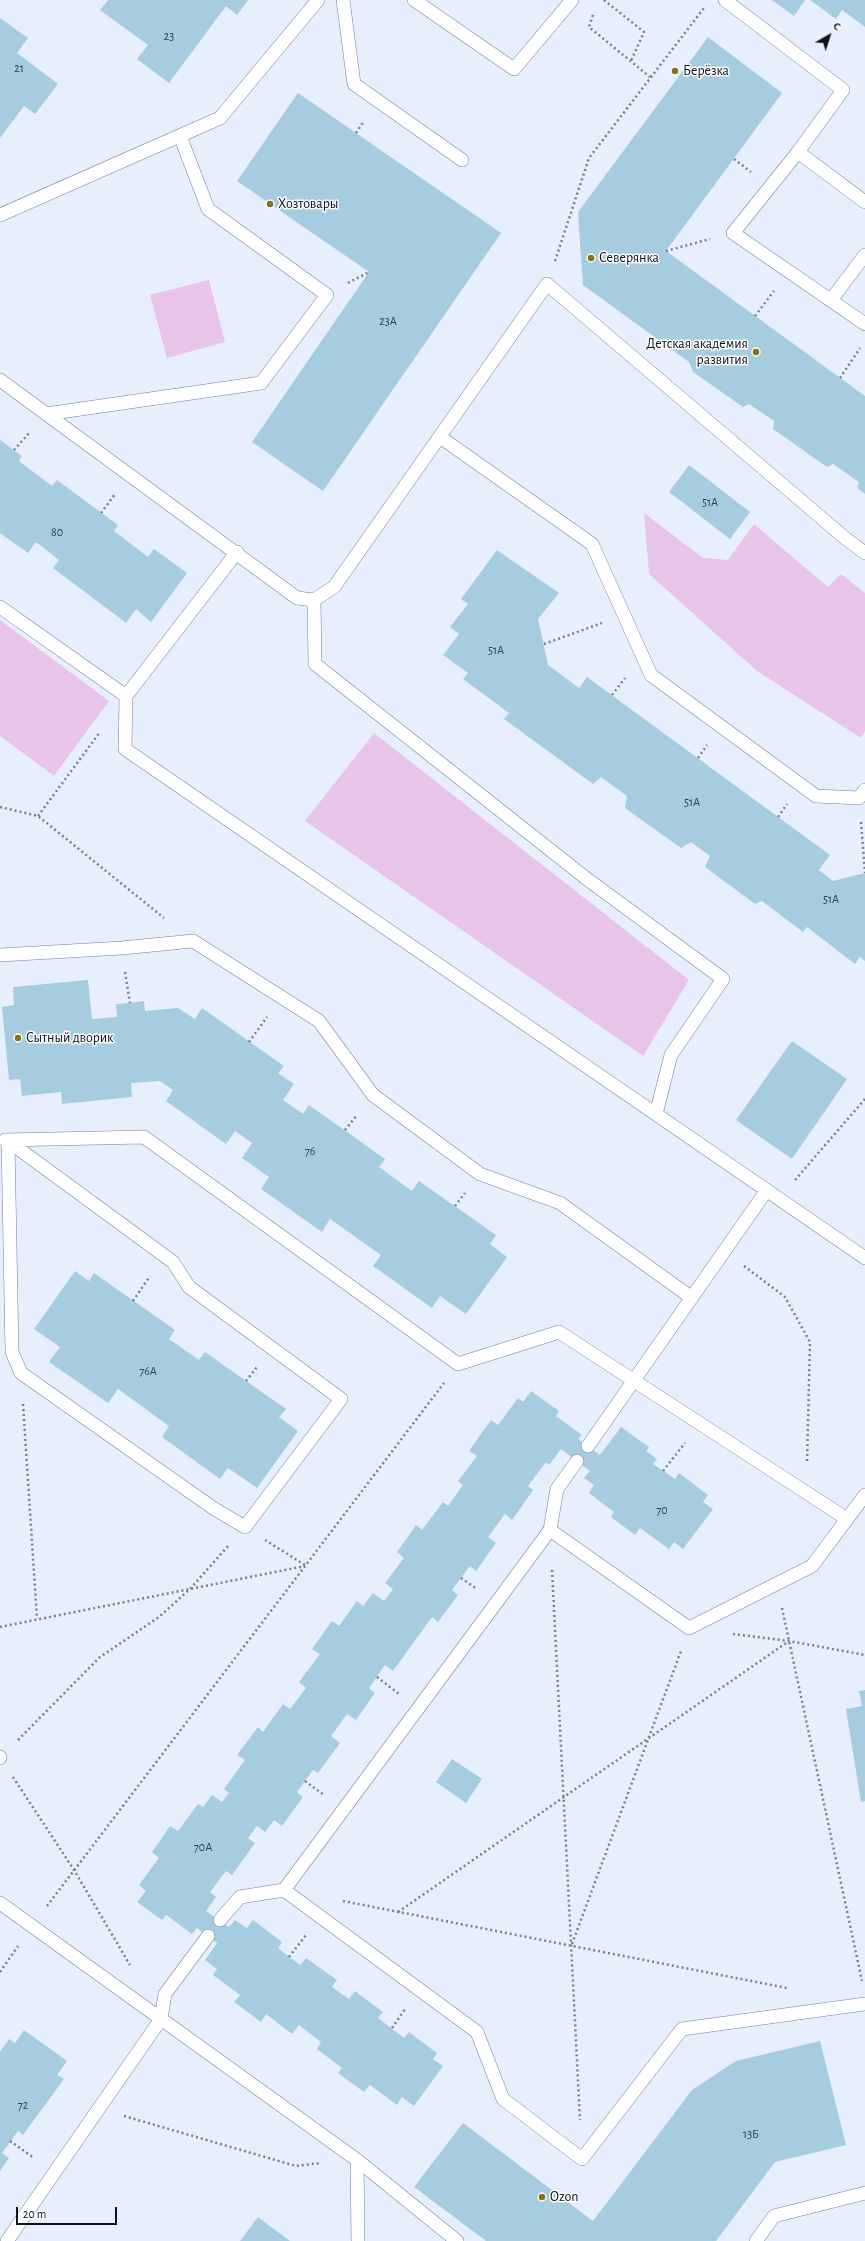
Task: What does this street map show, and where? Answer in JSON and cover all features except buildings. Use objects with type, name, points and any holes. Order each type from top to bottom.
[{"type":"lane","points":[[0,215],[220,118],[318,0]]},
{"type":"lane","points":[[343,0],[354,84],[462,160]]},
{"type":"lane","points":[[414,0],[514,69],[572,0]]},
{"type":"lane","points":[[725,0],[843,90],[798,152],[733,233],[865,324]]},
{"type":"lane","points":[[46,414],[261,383],[327,295],[208,209],[180,136]]},
{"type":"lane","points":[[798,152],[865,202]]},
{"type":"lane","points":[[831,300],[865,255]]},
{"type":"lane","points":[[0,380],[237,552],[297,598],[314,600],[334,587],[547,284],[844,538],[865,553]]},
{"type":"lane","points":[[440,437],[592,544],[643,653],[651,675],[816,796],[862,794]]},
{"type":"lane","points":[[237,552],[126,696],[125,749],[865,1258]]},
{"type":"lane","points":[[314,600],[316,664],[587,879],[723,979],[671,1055],[656,1114]]},
{"type":"lane","points":[[0,607],[126,696]]},
{"type":"lane","points":[[0,955],[122,948],[193,941],[319,1020],[373,1096],[480,1174],[560,1202],[692,1298]]},
{"type":"lane","points":[[4,1140],[144,1137],[458,1364],[559,1332],[847,1519]]},
{"type":"lane","points":[[4,1140],[173,1262],[189,1287],[341,1399],[245,1528],[212,1508],[21,1374],[12,1352],[4,1140]]},
{"type":"lane","points":[[588,1446],[767,1190]]},
{"type":"lane","points":[[220,1920],[240,1897],[284,1890],[550,1530],[557,1489],[577,1461]]},
{"type":"lane","points":[[550,1530],[689,1628],[812,1566],[865,1495]]},
{"type":"lane","points":[[284,1890],[477,2032],[502,2099],[582,2159],[682,2029],[865,2004]]},
{"type":"lane","points":[[0,1903],[357,2160],[457,2241]]},
{"type":"lane","points":[[7,2241],[161,2019],[165,1994],[208,1936]]},
{"type":"lane","points":[[357,2160],[358,2241]]},
{"type":"lane","points":[[756,2241],[774,2216],[865,2193]]},
{"type":"path","points":[[604,0],[644,32],[631,61]]},
{"type":"path","points":[[547,284],[590,158],[650,77],[706,6]]},
{"type":"path","points":[[593,13],[589,27],[650,77]]},
{"type":"path","points":[[666,251],[733,233]]},
{"type":"path","points":[[755,316],[790,271]]},
{"type":"path","points":[[840,378],[861,347]]},
{"type":"path","points":[[544,644],[624,615]]},
{"type":"path","points":[[38,816],[103,727]]},
{"type":"path","points":[[862,794],[865,873]]},
{"type":"path","points":[[0,807],[38,816],[193,941]]},
{"type":"path","points":[[122,948],[130,1003]]},
{"type":"path","points":[[249,1042],[281,997]]},
{"type":"path","points":[[780,1199],[865,1098]]},
{"type":"path","points":[[724,1252],[785,1297],[810,1342],[806,1493]]},
{"type":"path","points":[[134,1301],[164,1256]]},
{"type":"path","points":[[0,1972],[74,1870],[458,1364]]},
{"type":"path","points":[[21,1374],[37,1619]]},
{"type":"path","points":[[663,1471],[701,1424]]},
{"type":"path","points":[[133,1972],[74,1870],[0,1757],[100,1657],[159,1617],[190,1589],[245,1528],[305,1566]]},
{"type":"path","points":[[0,1627],[305,1566]]},
{"type":"path","points":[[552,1569],[582,2159]]},
{"type":"path","points":[[777,1584],[863,1985]]},
{"type":"path","points":[[571,1946],[689,1628]]},
{"type":"path","points":[[728,1633],[789,1641],[865,1655]]},
{"type":"path","points":[[398,1912],[789,1641]]},
{"type":"path","points":[[337,1900],[788,1988]]},
{"type":"path","points":[[98,2109],[296,2166],[357,2160]]},
{"type":"path","points":[[10,2141],[54,2173]]},
{"type":"shaded area","points":[[209,280],[225,342],[167,358],[150,295]]},
{"type":"shaded area","points":[[644,513],[703,558],[728,560],[754,524],[828,587],[841,574],[865,593],[865,731],[861,738],[757,671],[649,574]]},
{"type":"shaded area","points":[[0,620],[109,701],[54,776],[0,736]]},
{"type":"shaded area","points":[[374,733],[689,980],[643,1056],[305,821]]},
{"type":"place","name":"Берёзка","points":[[675,71]]},
{"type":"place","name":"Хозтовары","points":[[270,204]]},
{"type":"place","name":"Северянка","points":[[591,258]]},
{"type":"place","name":"Детская академия развития","points":[[756,352]]},
{"type":"place","name":"Сытный дворик","points":[[18,1038]]},
{"type":"place","name":"Ozon","points":[[542,2197]]}]
